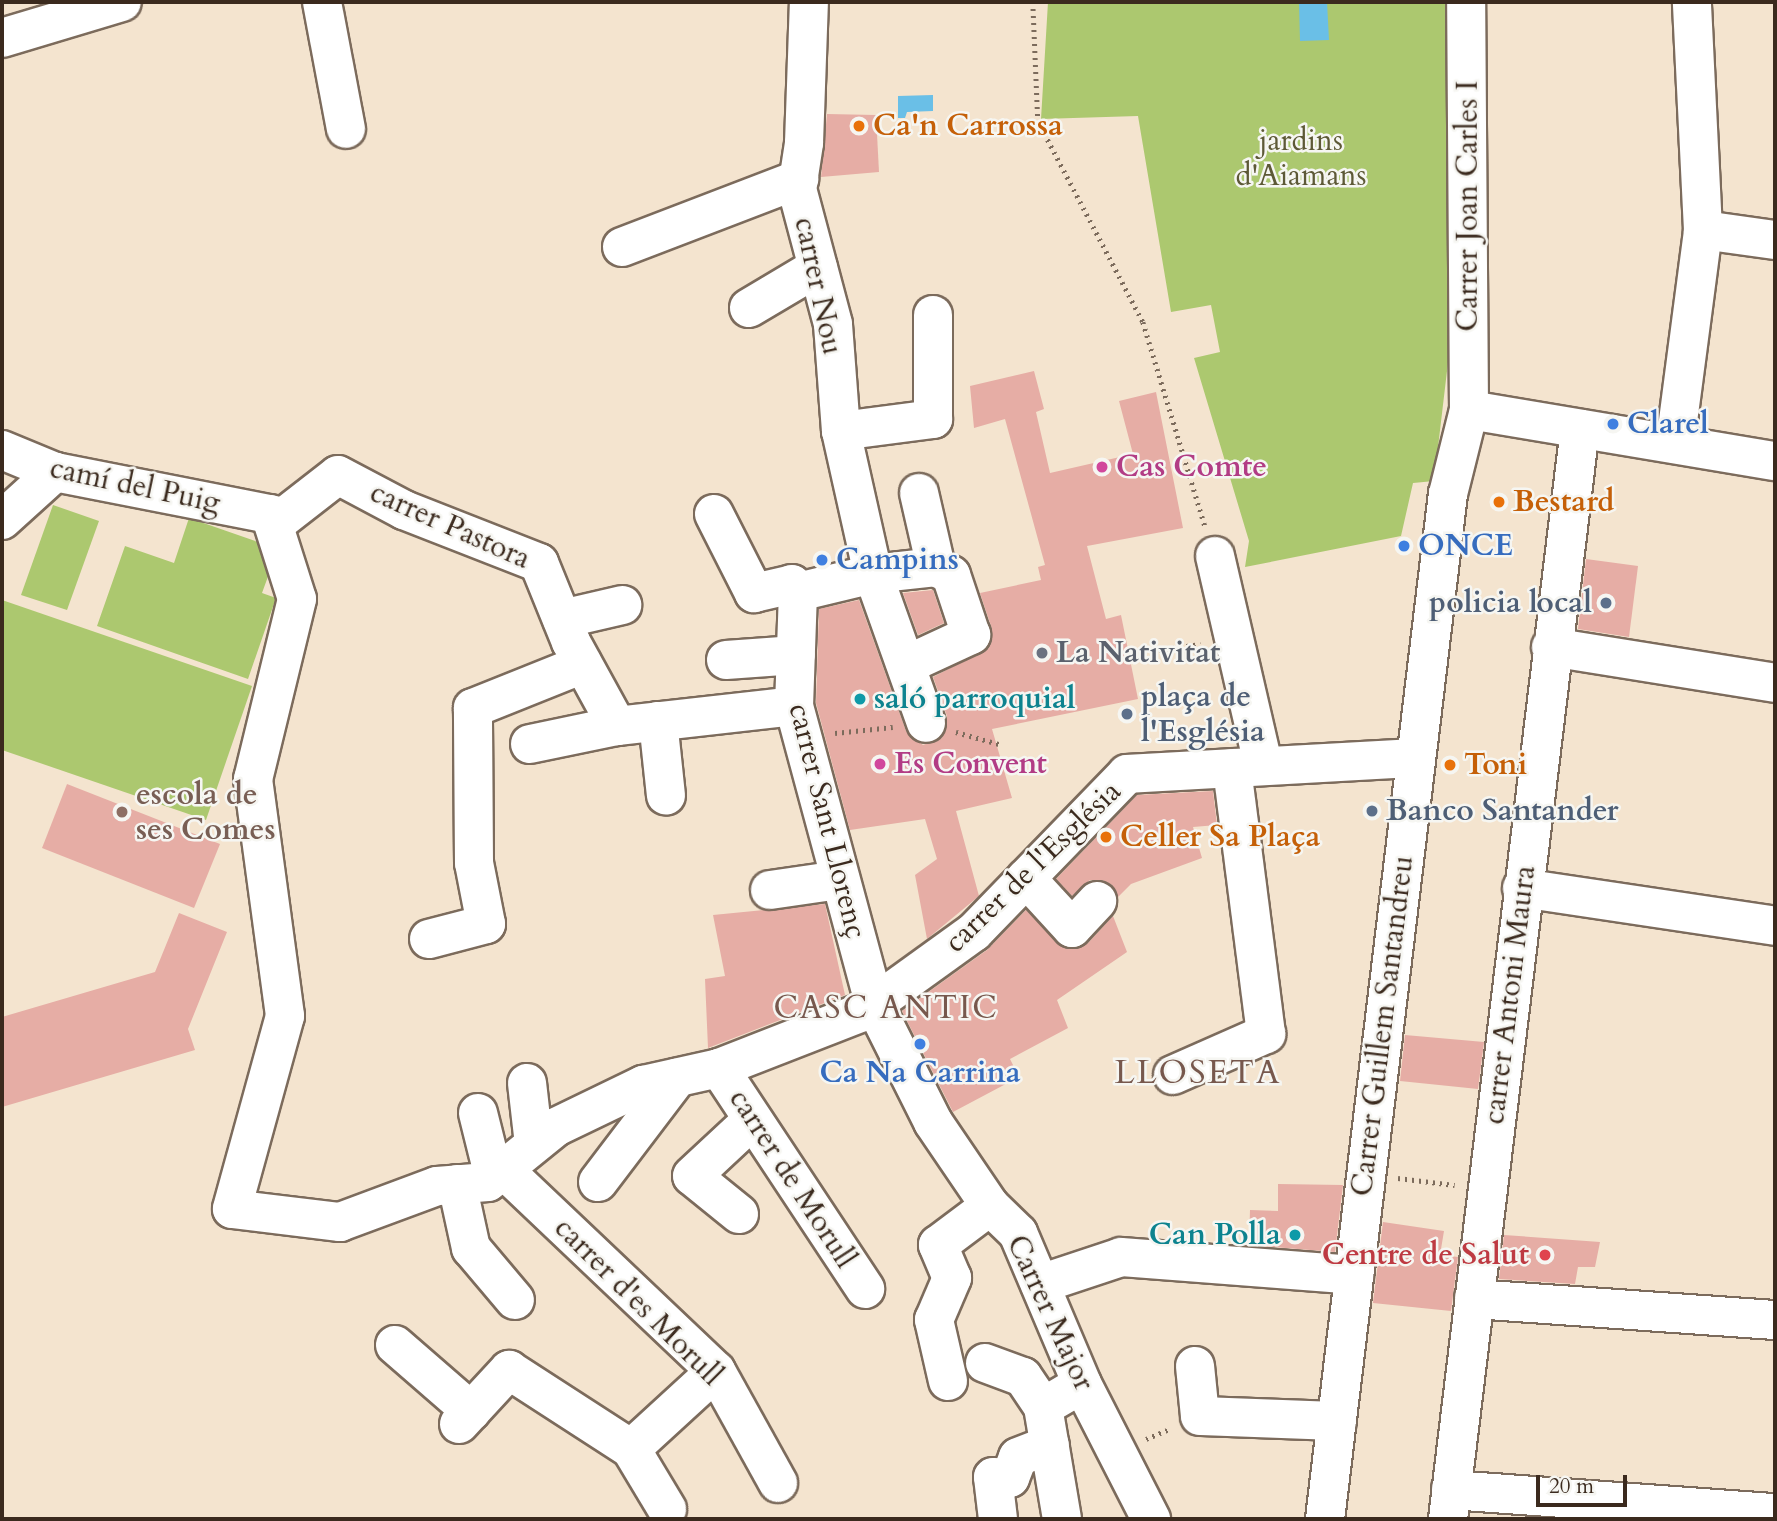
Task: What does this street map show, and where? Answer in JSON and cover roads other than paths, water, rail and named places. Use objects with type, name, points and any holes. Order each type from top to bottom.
[{"type":"street","points":[[2,38],[122,2]]},
{"type":"street","points":[[322,2],[346,128]]},
{"type":"street","name":"carrer Nou","points":[[809,2],[797,189],[833,324],[841,431],[873,574],[926,723]]},
{"type":"street","name":"Carrer Joan Carles I","points":[[1466,2],[1469,410]]},
{"type":"street","points":[[1675,444],[1703,230],[1692,2]]},
{"type":"street","points":[[622,247],[799,179]]},
{"type":"street","points":[[1703,230],[1775,240]]},
{"type":"street","points":[[749,308],[818,267]]},
{"type":"street","points":[[841,431],[933,419],[933,315]]},
{"type":"street","points":[[1469,410],[1775,461]]},
{"type":"street","name":"Carrer Guillem Santandreu","points":[[1325,1519],[1448,494],[1469,410]]},
{"type":"street","name":"carrer Antoni Maura","points":[[1450,1505],[1551,647],[1580,429]]},
{"type":"street","name":"camí del Puig","points":[[2,450],[55,472],[270,514]]},
{"type":"street","points":[[2,520],[55,472]]},
{"type":"street","name":"carrer Pastora","points":[[270,514],[284,517],[338,475],[404,510],[539,563],[583,664],[617,726]]},
{"type":"street","points":[[919,493],[936,567]]},
{"type":"street","points":[[714,513],[754,593],[792,584],[798,592],[873,574],[936,567],[951,575],[971,635],[906,665]]},
{"type":"street","points":[[270,514],[297,599],[253,779],[285,1016],[232,1209],[340,1222],[437,1186],[488,1182],[556,1127],[643,1085],[719,1068],[875,1006]]},
{"type":"street","points":[[1173,1075],[1266,1034],[1248,766],[1215,556]]},
{"type":"street","name":"carrer Sant Llorenç","points":[[798,592],[798,721],[875,1006]]},
{"type":"street","points":[[562,619],[622,605]]},
{"type":"street","points":[[1551,647],[1775,682]]},
{"type":"street","points":[[726,660],[796,655]]},
{"type":"street","points":[[429,939],[486,924],[474,863],[472,708],[583,664]]},
{"type":"street","points":[[530,744],[617,726],[658,721],[798,721]]},
{"type":"street","points":[[658,721],[666,796]]},
{"type":"street","name":"carrer de l'Església","points":[[875,1006],[974,932],[1128,774],[1415,758]]},
{"type":"street","name":"carrer de l'Església","points":[[1026,878],[1072,928],[1097,901]]},
{"type":"street","points":[[770,890],[839,880]]},
{"type":"street","points":[[1522,888],[1775,926]]},
{"type":"street","name":"Carrer Major","points":[[875,1006],[933,1122],[990,1206],[1018,1233],[1082,1384],[1151,1519]]},
{"type":"street","name":"carrer de Morull","points":[[719,1068],[865,1289]]},
{"type":"street","points":[[598,1182],[677,1077]]},
{"type":"street","points":[[527,1083],[534,1144]]},
{"type":"street","points":[[478,1113],[498,1173]]},
{"type":"street","points":[[739,1214],[692,1176],[752,1120]]},
{"type":"street","name":"carrer d'es Morull","points":[[498,1173],[716,1371],[778,1483]]},
{"type":"street","points":[[457,1184],[471,1248],[515,1300]]},
{"type":"street","points":[[948,1381],[934,1320],[952,1279],[938,1245],[990,1206]]},
{"type":"street","points":[[1040,1284],[1121,1257],[1354,1275]]},
{"type":"street","points":[[1474,1299],[1775,1320]]},
{"type":"street","points":[[395,1345],[465,1417],[509,1370],[631,1449],[667,1509]]},
{"type":"street","points":[[985,1363],[1023,1377],[1043,1407],[1062,1519]]},
{"type":"street","points":[[1195,1366],[1200,1416],[1337,1421]]},
{"type":"street","points":[[631,1449],[716,1371]]},
{"type":"street","points":[[1043,1407],[1082,1384]]},
{"type":"street","points":[[998,1519],[993,1477],[1010,1478],[1018,1457],[1050,1445]]},
{"type":"street","points":[[1450,1505],[1775,1513]]},
{"type":"water","points":[[1299,2],[1327,2],[1329,40],[1300,41]]},
{"type":"water","points":[[933,95],[933,111],[907,112],[905,118],[898,118],[898,96]]},
{"type":"place","name":"Ca'n Carrossa","points":[[859,126]]},
{"type":"place","name":"Clarel","points":[[1613,424]]},
{"type":"place","name":"Cas Comte","points":[[1102,467]]},
{"type":"place","name":"Bestard","points":[[1499,502]]},
{"type":"place","name":"ONCE","points":[[1404,546]]},
{"type":"place","name":"Campins","points":[[822,560]]},
{"type":"place","name":"policia local","points":[[1606,603]]},
{"type":"place","name":"La Nativitat","points":[[1042,653]]},
{"type":"place","name":"saló parroquial","points":[[860,699]]},
{"type":"place","name":"plaça de l'Església","points":[[1127,714]]},
{"type":"place","name":"Es Convent","points":[[880,764]]},
{"type":"place","name":"Toni","points":[[1450,765]]},
{"type":"place","name":"Banco Santander","points":[[1372,811]]},
{"type":"place","name":"escola de ses Comes","points":[[122,812]]},
{"type":"place","name":"Celler Sa Plaça","points":[[1106,837]]},
{"type":"place","name":"Ca Na Carrina","points":[[920,1044]]},
{"type":"place","name":"Can Polla","points":[[1295,1235]]},
{"type":"place","name":"Centre de Salut","points":[[1545,1255]]},
{"type":"district","name":"CASC ANTIC","points":[[886,1008]]},
{"type":"district","name":"LLOSETA","points":[[1198,1073]]},
{"type":"park label","name":"jardins d'Aiamans","points":[[1301,158]]}]
